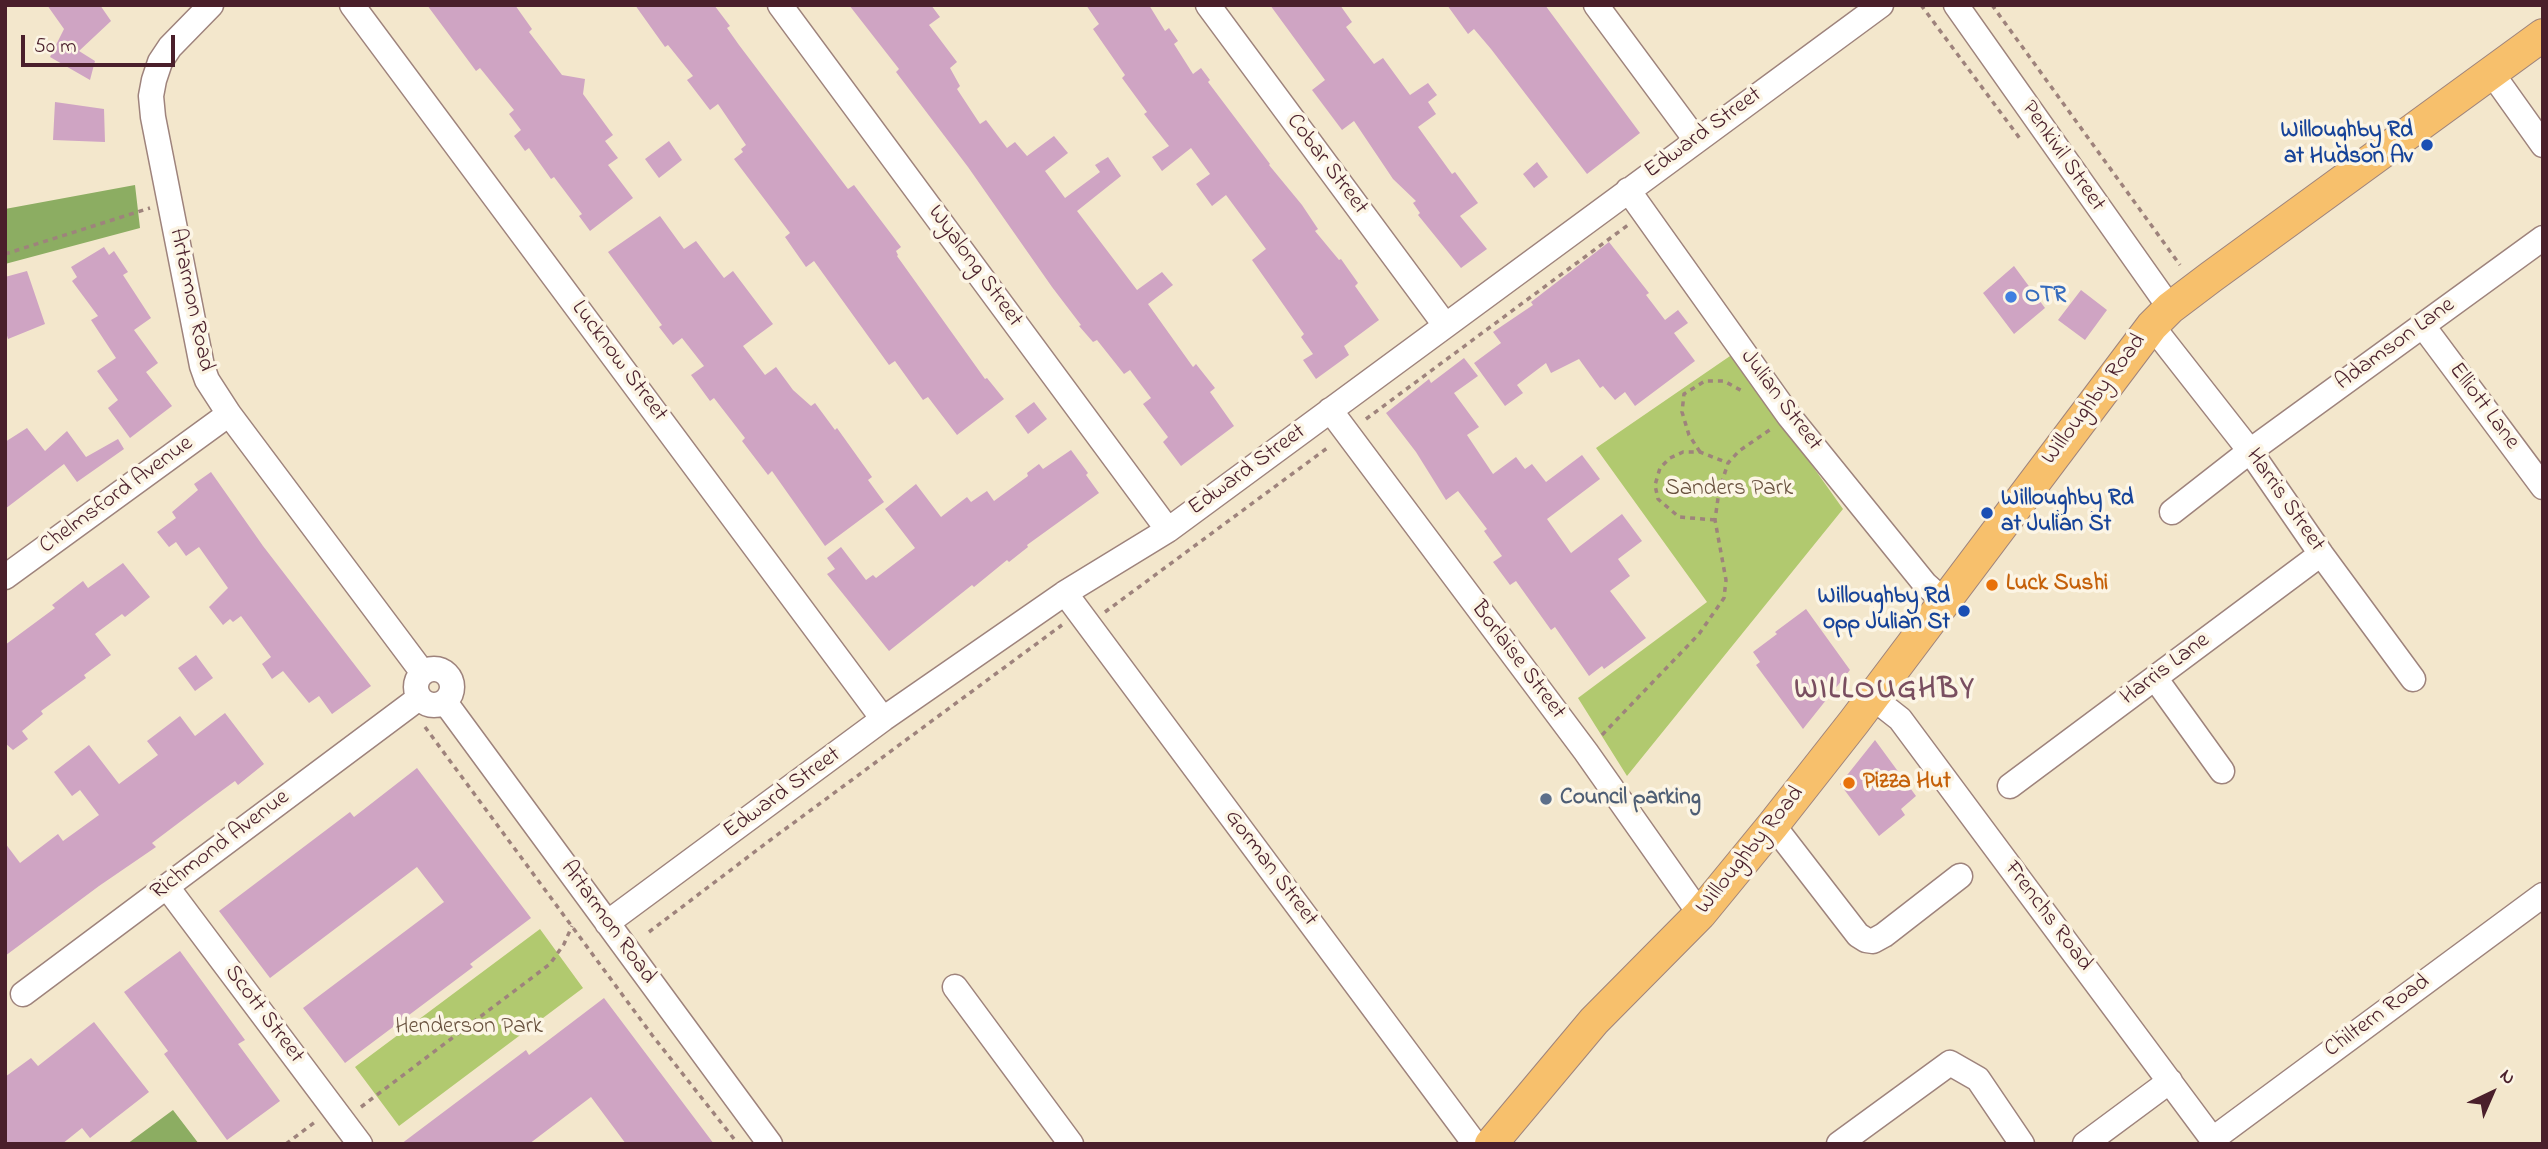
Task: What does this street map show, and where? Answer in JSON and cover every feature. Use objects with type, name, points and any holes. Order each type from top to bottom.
[{"type":"main road","name":"Willoughby Road","points":[[1491,1144],[1594,1021],[1700,914],[1773,825],[2161,317],[2543,35]]},
{"type":"street","name":"Artarmon Road","points":[[211,5],[170,47],[160,62],[151,96],[202,366],[207,380],[229,414],[423,673]]},
{"type":"street","name":"Lucknow Street","points":[[352,5],[883,719]]},
{"type":"street","name":"Wyalong Street","points":[[780,5],[1167,530]]},
{"type":"street","name":"Cobar Street","points":[[1208,5],[1445,325]]},
{"type":"street","points":[[1596,5],[1696,140]]},
{"type":"street","name":"Edward Street","points":[[607,923],[883,719],[1065,593],[1167,530],[1881,5]]},
{"type":"street","name":"Penkivil Street","points":[[1956,5],[2161,317]]},
{"type":"street","points":[[2491,72],[2543,145]]},
{"type":"street","name":"Julian Street","points":[[1628,190],[1789,416],[1925,584],[1944,601]]},
{"type":"street","name":"Adamson Lane","points":[[2172,512],[2250,451],[2543,239]]},
{"type":"street","name":"Harris Street","points":[[2161,317],[2321,554],[2413,679]]},
{"type":"street","name":"Elliott Lane","points":[[2423,326],[2543,487]]},
{"type":"street","name":"Borlaise Street","points":[[1331,411],[1586,752],[1700,914]]},
{"type":"street","name":"Chelmsford Avenue","points":[[5,577],[229,414]]},
{"type":"street","name":"Harris Lane","points":[[2010,786],[2321,554]]},
{"type":"street","name":"Gorman Street","points":[[1065,593],[1475,1144]]},
{"type":"street","points":[[436,669],[449,676],[452,690],[445,702],[432,705],[419,698],[416,684],[423,673],[436,669]]},
{"type":"street","points":[[2155,678],[2222,771]]},
{"type":"street","name":"Frenchs Road","points":[[1872,697],[1900,719],[2214,1142]]},
{"type":"street","name":"Richmond Avenue","points":[[23,994],[419,698]]},
{"type":"street","name":"Artarmon Road","points":[[445,702],[770,1144]]},
{"type":"street","points":[[1773,825],[1858,935],[1866,940],[1873,941],[1884,935],[1960,876]]},
{"type":"street","name":"Scott Street","points":[[167,887],[360,1144]]},
{"type":"street","name":"Chiltern Road","points":[[2214,1142],[2543,895]]},
{"type":"street","points":[[955,987],[1072,1144]]},
{"type":"street","points":[[1839,1144],[1950,1063],[1978,1079],[2022,1144]]},
{"type":"street","points":[[2085,1144],[2170,1081]]},
{"type":"path","name":"Penkivil Street","points":[[1992,5],[2180,265]]},
{"type":"path","points":[[5,254],[170,202]]},
{"type":"path","points":[[1366,419],[1633,222]]},
{"type":"path","points":[[1700,452],[1689,435],[1682,412],[1684,394],[1705,381],[1724,382],[1755,398]]},
{"type":"path","points":[[1586,752],[1699,634],[1724,598],[1726,580],[1715,520],[1719,491],[1728,463],[1739,451],[1789,416]]},
{"type":"path","points":[[649,932],[1011,662],[1080,614],[1104,612],[1334,442]]},
{"type":"path","points":[[1715,520],[1679,517],[1658,499],[1655,485],[1660,468],[1670,458],[1683,452],[1700,452],[1728,463]]},
{"type":"path","name":"Artarmon Road","points":[[425,727],[652,1035],[738,1144]]},
{"type":"path","points":[[286,1144],[338,1115],[550,964],[572,926]]},
{"type":"green space","points":[[135,185],[140,228],[5,264],[5,209]]},
{"type":"green space","name":"Sanders Park","points":[[1733,354],[1843,509],[1627,776],[1578,698],[1707,602],[1596,448]]},
{"type":"green space","name":"Henderson Park","points":[[540,929],[583,988],[399,1126],[355,1067]]},
{"type":"green space","points":[[173,1110],[199,1144],[127,1144]]},
{"type":"building","points":[[47,5],[100,5],[111,21],[79,51],[95,61],[90,80],[50,57],[64,29]]},
{"type":"building","points":[[427,5],[515,5],[532,29],[529,32],[562,75],[585,79],[583,94],[613,135],[605,141],[618,158],[608,165],[633,198],[590,231],[579,216],[582,214],[554,177],[551,179],[529,148],[525,151],[514,136],[521,130],[509,114],[514,110],[480,68],[476,71]]},
{"type":"building","points":[[635,5],[714,5],[730,26],[727,28],[739,45],[848,189],[854,185],[901,247],[896,251],[897,256],[985,379],[987,378],[1004,399],[957,435],[928,397],[923,400],[895,361],[889,365],[814,261],[806,267],[785,237],[790,233],[734,159],[743,152],[741,149],[746,145],[718,104],[710,110],[687,80],[693,76],[668,45],[665,47]]},
{"type":"building","points":[[849,5],[931,5],[940,17],[929,25],[957,62],[950,68],[960,86],[957,89],[980,124],[986,120],[1007,148],[1015,142],[1027,156],[1054,136],[1068,153],[1045,171],[1065,198],[1100,172],[1095,165],[1108,157],[1121,176],[1077,211],[1137,290],[1162,272],[1173,285],[1148,304],[1193,367],[1196,364],[1215,388],[1210,392],[1234,426],[1181,466],[1163,442],[1168,437],[1143,404],[1151,398],[1130,370],[1124,374],[1097,340],[1093,342],[1079,326],[1081,325],[968,167],[896,72],[899,69]]},
{"type":"building","points":[[1086,5],[1149,5],[1165,31],[1169,28],[1178,41],[1174,44],[1193,74],[1201,68],[1210,80],[1208,82],[1269,165],[1302,205],[1318,229],[1315,231],[1339,260],[1341,259],[1358,283],[1355,286],[1379,320],[1344,346],[1349,355],[1316,379],[1303,360],[1313,354],[1301,337],[1304,334],[1252,260],[1266,249],[1226,195],[1212,206],[1196,184],[1210,174],[1191,148],[1162,171],[1152,157],[1169,146],[1144,114],[1147,112],[1122,78],[1125,75],[1093,29],[1099,24]]},
{"type":"building","points":[[1270,5],[1340,5],[1352,22],[1346,27],[1374,64],[1383,58],[1410,95],[1428,83],[1437,95],[1428,102],[1436,114],[1418,127],[1452,174],[1455,172],[1478,203],[1460,216],[1487,249],[1461,268],[1418,215],[1420,213],[1413,203],[1416,201],[1393,179],[1354,121],[1342,130],[1312,90],[1325,80]]},
{"type":"building","points":[[1447,5],[1545,5],[1640,133],[1587,174],[1491,49],[1474,29],[1468,34]]},
{"type":"building","points":[[55,102],[104,109],[105,142],[53,140]]},
{"type":"building","points":[[669,141],[682,160],[659,178],[645,159]]},
{"type":"building","points":[[1537,162],[1548,177],[1534,188],[1523,174]]},
{"type":"building","points":[[660,216],[684,249],[696,241],[724,278],[733,271],[773,324],[743,346],[765,375],[776,367],[793,390],[811,406],[815,403],[835,430],[837,428],[872,477],[868,480],[884,502],[825,546],[772,471],[768,475],[742,441],[745,438],[714,398],[710,401],[691,375],[704,366],[682,338],[673,345],[659,327],[662,325],[608,252]]},
{"type":"building","points":[[1609,242],[1649,293],[1646,295],[1665,320],[1678,310],[1688,323],[1674,333],[1695,361],[1635,406],[1625,392],[1615,400],[1603,386],[1600,388],[1579,359],[1551,373],[1546,363],[1517,385],[1523,393],[1505,406],[1474,363],[1501,343],[1493,332],[1533,305],[1531,302]]},
{"type":"building","points":[[104,247],[109,255],[114,251],[128,272],[123,275],[151,318],[134,330],[158,363],[146,372],[172,406],[130,438],[108,408],[118,400],[97,371],[116,358],[91,320],[98,316],[72,281],[77,277],[71,267]]},
{"type":"building","name":"OTR","points":[[2014,266],[2045,308],[2014,334],[1983,293]]},
{"type":"building","points":[[27,271],[45,324],[8,339],[5,329],[5,277]]},
{"type":"building","points":[[2081,290],[2107,310],[2085,340],[2058,320]]},
{"type":"building","points":[[1464,358],[1478,376],[1454,393],[1479,427],[1467,435],[1493,474],[1516,457],[1525,469],[1532,464],[1546,482],[1582,455],[1600,479],[1547,519],[1571,553],[1622,514],[1642,541],[1618,559],[1630,576],[1610,591],[1646,638],[1604,669],[1602,666],[1589,676],[1555,627],[1551,630],[1516,581],[1510,585],[1493,562],[1502,556],[1484,531],[1487,529],[1458,491],[1446,500],[1416,452],[1386,413],[1429,379],[1431,383]]},
{"type":"building","points":[[1034,402],[1047,419],[1028,434],[1015,416]]},
{"type":"building","points":[[27,428],[45,451],[67,431],[86,457],[118,439],[124,449],[77,482],[64,464],[5,509],[5,442]]},
{"type":"building","points":[[1071,450],[1099,493],[1027,545],[1028,547],[1009,562],[1007,560],[974,587],[972,585],[889,651],[827,574],[835,569],[827,558],[841,547],[866,580],[873,575],[876,578],[915,548],[885,509],[916,484],[941,517],[967,497],[971,502],[987,491],[994,501],[1028,476],[1027,473],[1039,464],[1043,469]]},
{"type":"building","points":[[211,472],[263,546],[371,686],[332,714],[319,696],[309,703],[283,671],[272,679],[262,664],[271,657],[241,616],[233,622],[230,619],[223,625],[209,607],[228,588],[199,547],[186,556],[176,542],[169,547],[157,532],[176,518],[172,512],[198,490],[194,484]]},
{"type":"building","points":[[123,563],[150,597],[125,617],[122,614],[95,634],[111,655],[84,675],[86,678],[41,711],[43,714],[22,731],[28,739],[13,750],[5,743],[5,645],[55,608],[52,605],[83,581],[88,588]]},
{"type":"building","points":[[1806,609],[1850,670],[1803,729],[1756,665],[1760,662],[1753,652]]},
{"type":"building","points":[[196,655],[213,678],[195,691],[178,668]]},
{"type":"building","points":[[225,713],[264,764],[238,785],[235,781],[205,803],[152,843],[156,847],[5,956],[5,843],[20,863],[58,834],[63,841],[99,815],[80,790],[72,796],[54,772],[89,745],[119,784],[158,755],[147,741],[180,716],[195,736]]},
{"type":"building","points":[[1875,740],[1916,796],[1901,809],[1905,815],[1879,836],[1840,784]]},
{"type":"building","points":[[417,768],[531,918],[470,964],[473,967],[345,1063],[303,1008],[444,902],[417,867],[270,978],[219,911],[350,812],[354,817]]},
{"type":"building","points":[[180,951],[245,1040],[238,1044],[280,1101],[227,1140],[164,1054],[168,1051],[124,992]]},
{"type":"building","points":[[604,998],[714,1144],[626,1144],[591,1097],[529,1144],[401,1144],[526,1050],[529,1055]]},
{"type":"building","points":[[94,1022],[149,1092],[90,1138],[82,1128],[62,1144],[5,1144],[5,1077],[31,1058],[38,1066]]},
{"type":"place","name":"Willoughby Rd at Hudson Av","points":[[2427,145]]},
{"type":"place","name":"OTR","points":[[2011,297]]},
{"type":"place","name":"Willoughby Rd at Julian St","points":[[1987,513]]},
{"type":"place","name":"Luck Sushi","points":[[1992,585]]},
{"type":"place","name":"Willoughby Rd opp Julian St","points":[[1964,611]]},
{"type":"place","name":"Pizza Hut","points":[[1849,783]]},
{"type":"place","name":"Council parking","points":[[1546,799]]},
{"type":"district","name":"WILLOUGHBY","points":[[1885,692]]}]
